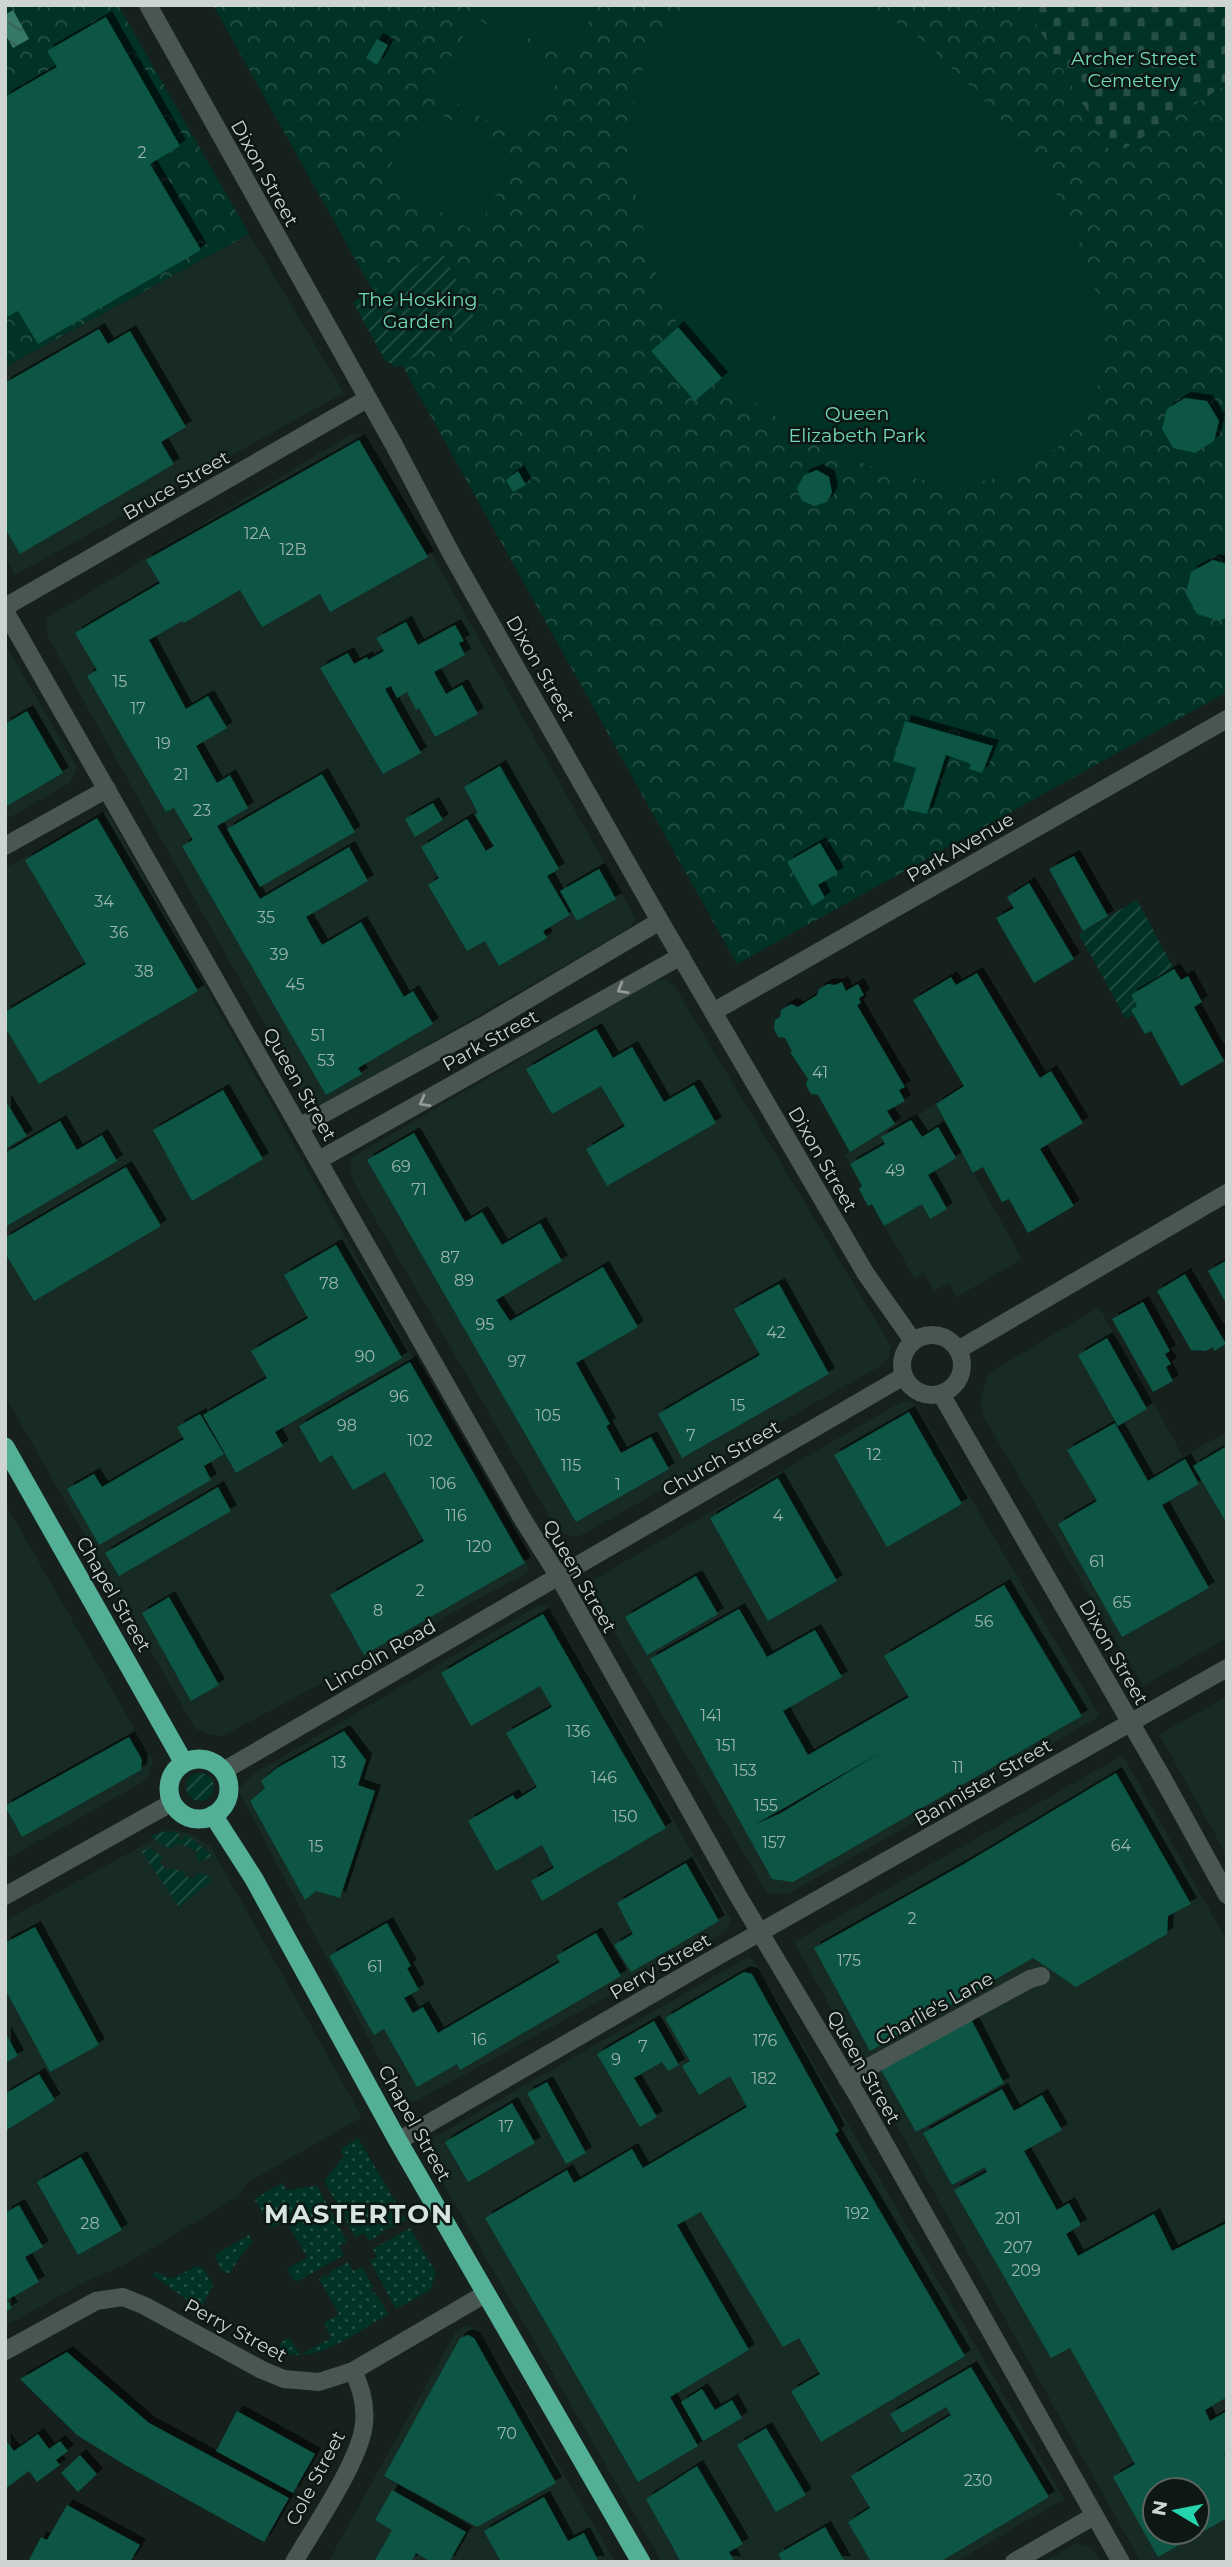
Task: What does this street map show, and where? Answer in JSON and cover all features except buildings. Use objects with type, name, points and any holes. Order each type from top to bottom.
[{"type":"highway","name":"Chapel Street","points":[[5,1447],[184,1763]]},
{"type":"highway","points":[[201,1759],[215,1763],[223,1771],[228,1782],[229,1795],[219,1812],[208,1818],[194,1819],[180,1813],[171,1803],[168,1791],[170,1780],[173,1772],[184,1763],[201,1759]]},
{"type":"highway","name":"Chapel Street","points":[[213,1815],[254,1879],[398,2141],[641,2562]]},
{"type":"street","name":"Dixon Street","points":[[148,5],[453,557],[660,921],[866,1274],[913,1342]]},
{"type":"street","name":"Bruce Street","points":[[5,609],[368,399]]},
{"type":"street","name":"Queen Street","points":[[5,609],[176,913],[320,1160],[522,1518],[559,1577],[737,1894],[847,2079],[1058,2447],[1121,2562]]},
{"type":"street","name":"Park Avenue","points":[[713,1012],[1227,719]]},
{"type":"street","points":[[5,846],[107,789]]},
{"type":"street","name":"Park Street","points":[[300,1126],[482,1026],[660,921]]},
{"type":"street","name":"Park Street","points":[[320,1160],[681,956]]},
{"type":"street","points":[[958,1350],[1227,1193]]},
{"type":"street","points":[[924,1336],[938,1336],[950,1341],[958,1350],[962,1360],[961,1373],[951,1389],[930,1396],[918,1393],[909,1386],[901,1363],[905,1351],[913,1342],[924,1336]]},
{"type":"street","name":"Church Street","points":[[559,1577],[904,1376]]},
{"type":"street","name":"Dixon Street","points":[[941,1394],[1227,1895]]},
{"type":"street","name":"Lincoln Road","points":[[223,1771],[559,1577]]},
{"type":"street","name":"Bannister Street","points":[[761,1932],[1227,1668]]},
{"type":"street","points":[[5,1896],[171,1803]]},
{"type":"street","name":"Perry Street","points":[[398,2141],[761,1932]]},
{"type":"street","name":"Charlie's Lane","points":[[847,2079],[1030,1979],[1041,1976]]},
{"type":"street","name":"Perry Street","points":[[5,2351],[96,2301],[123,2297],[284,2379],[320,2382],[352,2371],[485,2294]]},
{"type":"street","name":"Cole Street","points":[[294,2562],[347,2470],[362,2436],[364,2403],[360,2386],[352,2371]]},
{"type":"street","points":[[1014,2562],[1094,2516]]},
{"type":"shaded area","points":[[249,234],[344,393],[15,575],[5,557],[5,367]]},
{"type":"shaded area","points":[[360,434],[366,437],[636,919],[629,928],[320,1107],[310,1105],[49,639],[46,627],[47,618],[350,435]]},
{"type":"shaded area","points":[[5,644],[77,767],[70,783],[5,820]]},
{"type":"shaded area","points":[[104,813],[109,814],[529,1566],[527,1573],[223,1736],[207,1734],[195,1728],[5,1396],[5,868]]},
{"type":"shaded area","points":[[666,979],[675,987],[891,1346],[889,1357],[882,1365],[574,1537],[558,1531],[353,1181],[351,1158],[655,980]]},
{"type":"shaded area","points":[[936,1104],[1022,1259],[957,1297],[949,1283],[934,1291],[924,1273],[915,1279],[872,1204],[868,1206],[859,1189],[862,1186],[844,1155],[895,1124],[899,1123],[901,1126]]},
{"type":"shaded area","points":[[1099,1307],[1183,1456],[1227,1432],[1227,1638],[1143,1686],[983,1416],[981,1404],[989,1373]]},
{"type":"shaded area","points":[[905,1401],[914,1403],[1100,1716],[790,1893],[767,1893],[590,1591],[591,1581]]},
{"type":"shaded area","points":[[5,1503],[153,1761],[148,1779],[5,1860]]},
{"type":"shaded area","points":[[539,1605],[549,1607],[731,1919],[726,1932],[414,2102],[401,2100],[239,1792],[240,1788],[253,1774]]},
{"type":"shaded area","points":[[1227,1697],[1227,1856],[1159,1734]]},
{"type":"shaded area","points":[[1123,1755],[1227,1941],[1227,2562],[1141,2562],[794,1942]]},
{"type":"shaded area","points":[[171,1830],[191,1834],[211,1847],[362,2117],[250,2181],[237,2197],[124,2265],[89,2280],[5,2326],[5,1921]]},
{"type":"shaded area","points":[[748,1957],[755,1962],[1064,2499],[956,2562],[662,2562],[426,2154],[433,2138]]},
{"type":"shaded area","points":[[467,2325],[478,2329],[616,2562],[328,2562],[456,2331]]},
{"type":"shaded area","points":[[1077,2543],[1090,2547],[1102,2562],[1044,2562]]},
{"type":"green space","points":[[5,5],[118,5],[249,234],[5,367]]},
{"type":"green space","name":"Queen Elizabeth Park","points":[[213,5],[1025,5],[1113,156],[1227,84],[1227,692],[737,964],[402,365],[396,367],[385,360],[353,302],[373,291]]},
{"type":"green space","points":[[483,5],[598,5],[568,59],[480,11]]},
{"type":"green space","points":[[696,5],[844,5],[878,13],[901,25],[928,45],[1007,126],[1055,191],[1067,213],[1089,270],[1101,317],[1103,362],[1099,384],[1091,405],[1061,444],[1018,472],[969,482],[917,479],[865,464],[813,440],[766,410],[724,376],[690,342],[671,311],[650,253],[634,186],[631,152],[632,119],[638,86],[650,56],[669,29]]},
{"type":"green space","name":"Archer Street Cemetery","points":[[1025,5],[1227,5],[1227,84],[1113,156]]},
{"type":"green space","points":[[474,17],[564,69],[523,141],[433,89]]},
{"type":"green space","points":[[426,106],[517,159],[475,232],[383,178]]},
{"type":"green space","name":"The Hosking Garden","points":[[442,251],[476,321],[396,367],[385,360],[353,302]]},
{"type":"green space","points":[[1137,900],[1174,969],[1131,995],[1137,1006],[1131,1010],[1133,1015],[1126,1019],[1079,934]]},
{"type":"green space","points":[[200,1773],[210,1777],[214,1787],[210,1797],[200,1801],[190,1797],[186,1787],[190,1777]]},
{"type":"green space","points":[[166,1831],[179,1833],[178,1838],[182,1840],[185,1835],[188,1836],[213,1856],[197,1862],[197,1851],[178,1843],[170,1849],[150,1836]]},
{"type":"green space","points":[[150,1848],[163,1857],[159,1861],[167,1871],[171,1868],[185,1872],[184,1876],[194,1878],[198,1873],[205,1874],[212,1880],[179,1907],[141,1851]]},
{"type":"green space","points":[[358,2138],[406,2220],[382,2231],[383,2233],[369,2241],[364,2233],[355,2237],[344,2217],[346,2215],[324,2181],[344,2156],[341,2149]]},
{"type":"green space","points":[[282,2183],[286,2190],[317,2186],[347,2242],[339,2246],[344,2255],[298,2281],[294,2281],[287,2269],[307,2257],[286,2221],[271,2228],[253,2200]]},
{"type":"green space","points":[[410,2228],[436,2273],[430,2290],[396,2309],[370,2261],[377,2257],[373,2249]]},
{"type":"green space","points":[[249,2235],[253,2242],[229,2274],[221,2270],[215,2255]]},
{"type":"green space","points":[[348,2262],[353,2271],[362,2266],[374,2294],[376,2293],[388,2314],[335,2345],[301,2355],[331,2338],[324,2323],[339,2314],[319,2279],[331,2275],[330,2272]]},
{"type":"green space","points":[[196,2266],[204,2269],[213,2285],[200,2309],[152,2275],[156,2272],[172,2279]]},
{"type":"green space","points":[[289,2337],[300,2355],[291,2355],[276,2352]]},
{"type":"water","points":[[13,10],[29,39],[13,48],[5,34],[5,15]]},
{"type":"district","name":"MASTERTON","points":[[359,2214]]}]
